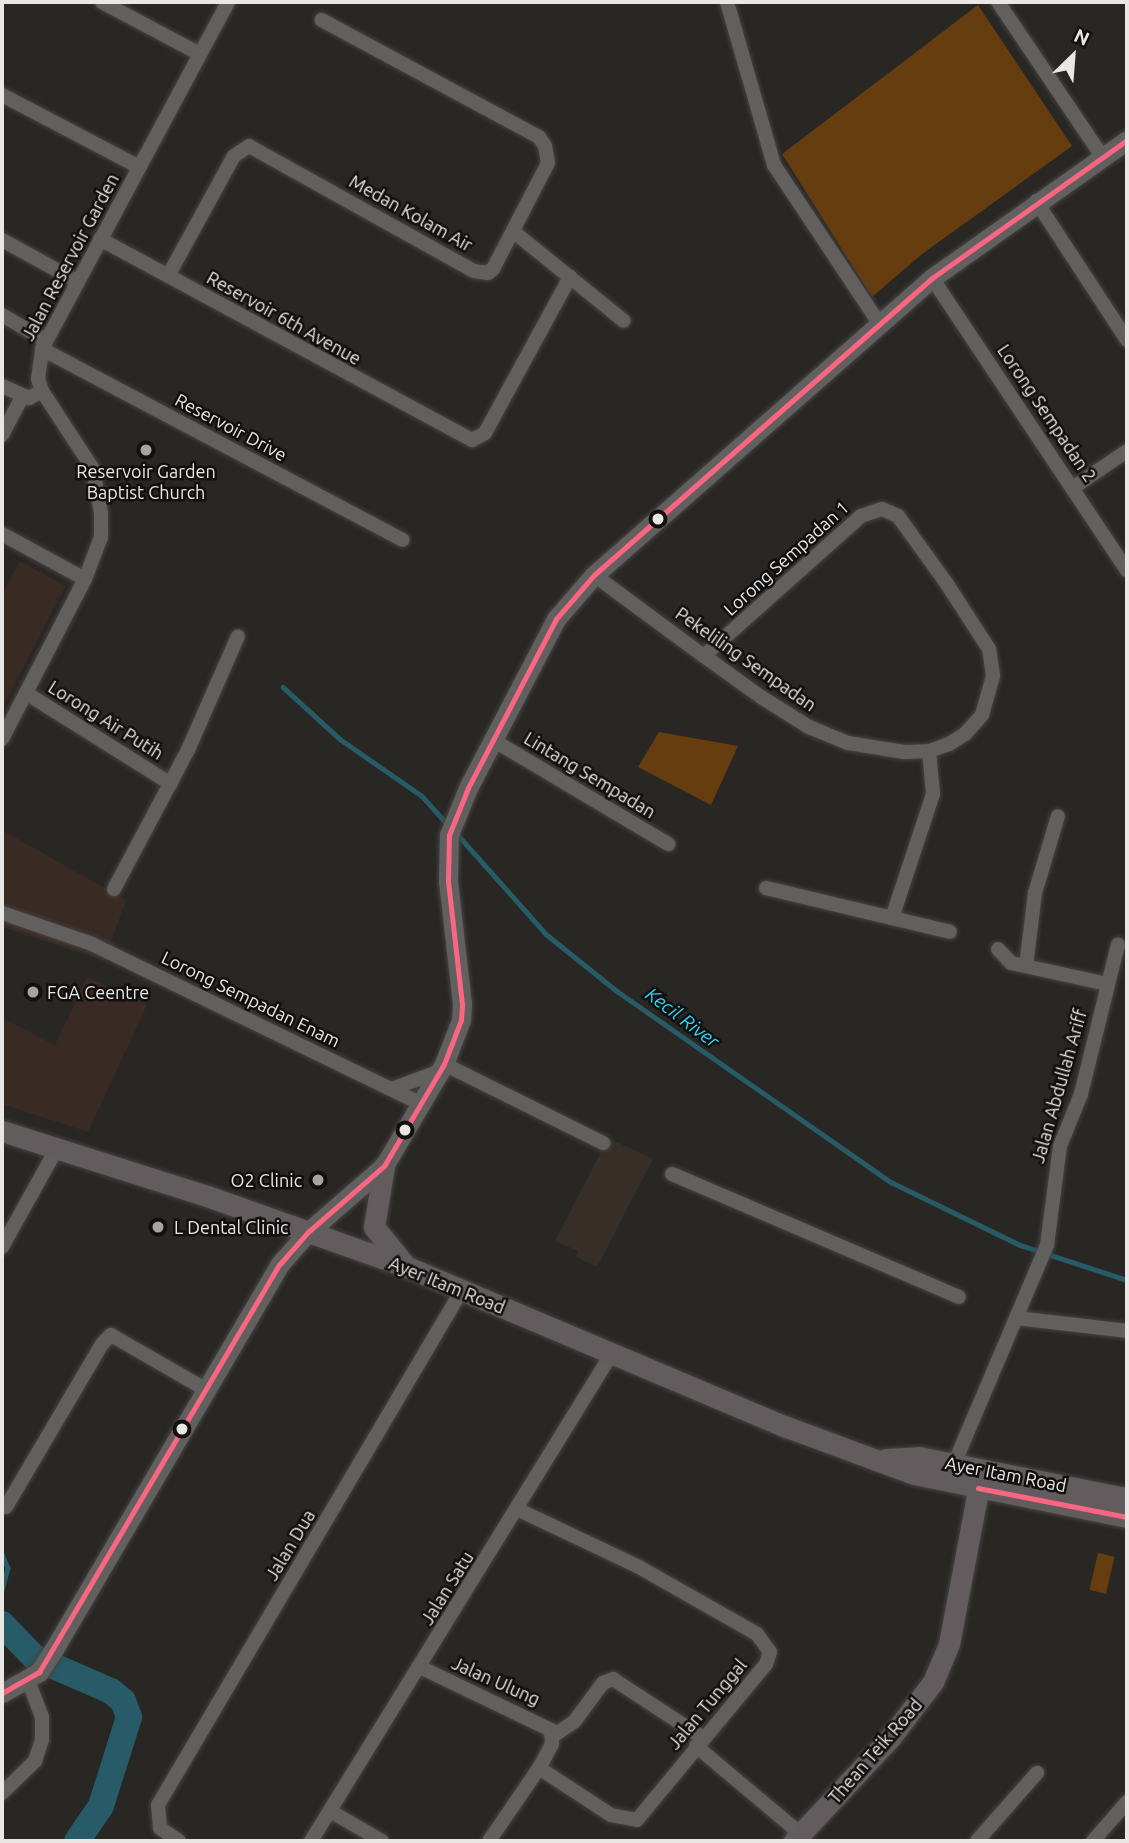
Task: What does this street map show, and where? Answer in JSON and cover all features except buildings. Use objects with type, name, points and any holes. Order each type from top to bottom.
[{"type":"main road","name":"Ayer Itam Road","points":[[2,1131],[405,1266],[787,1427],[884,1460],[914,1474],[980,1479],[1127,1498]]},
{"type":"main road","points":[[384,1166],[374,1227],[405,1266]]},
{"type":"main road","name":"Ayer Itam Road","points":[[884,1460],[919,1457],[954,1464],[980,1479],[1127,1517]]},
{"type":"main road","name":"Thean Teik Road","points":[[797,1838],[890,1738],[933,1682],[949,1644],[980,1479]]},
{"type":"street","points":[[102,2],[200,54]]},
{"type":"street","name":"Jalan Reservoir Garden","points":[[42,391],[43,344],[228,2]]},
{"type":"street","points":[[727,2],[774,165],[879,323]]},
{"type":"street","points":[[998,2],[1102,156]]},
{"type":"street","name":"Medan Kolam Air","points":[[168,276],[234,156],[248,146],[474,271],[488,273],[493,269],[548,163],[548,153],[539,136],[322,20]]},
{"type":"street","points":[[2,95],[139,167]]},
{"type":"street","points":[[2,1693],[33,1676],[57,1644],[279,1265],[308,1232],[384,1166],[442,1067],[461,1020],[462,1004],[449,881],[452,827],[493,740],[556,619],[594,575],[932,278],[1035,201],[1127,139]]},
{"type":"street","points":[[1035,201],[1127,341]]},
{"type":"street","points":[[514,232],[624,321]]},
{"type":"street","name":"Reservoir 6th Avenue","points":[[100,239],[472,440],[485,433],[570,277]]},
{"type":"street","points":[[2,240],[77,281]]},
{"type":"street","name":"Lorong Sempadan 2","points":[[932,278],[1127,570]]},
{"type":"street","name":"Reservoir Drive","points":[[2,315],[43,344],[402,540]]},
{"type":"street","points":[[2,386],[22,397],[42,391],[93,469],[102,513],[101,537],[85,579],[2,739]]},
{"type":"street","points":[[2,435],[22,397]]},
{"type":"street","points":[[1074,487],[1127,450]]},
{"type":"street","name":"Lorong Sempadan 1","points":[[704,656],[861,516],[877,509],[891,511],[947,584],[994,663],[991,691],[975,726],[929,751]]},
{"type":"street","points":[[2,534],[85,579]]},
{"type":"street","name":"Pekeliling Sempadan","points":[[594,575],[704,656],[829,736],[874,749],[929,751]]},
{"type":"street","points":[[171,784],[238,636]]},
{"type":"street","name":"Lorong Air Putih","points":[[26,693],[171,784],[114,889]]},
{"type":"street","name":"Lintang Sempadan","points":[[493,740],[668,844]]},
{"type":"street","points":[[892,918],[933,794],[929,751]]},
{"type":"street","points":[[1026,966],[1035,893],[1058,816]]},
{"type":"street","points":[[766,888],[950,932]]},
{"type":"street","name":"Lorong Sempadan Enam","points":[[2,913],[92,944],[394,1088],[422,1104]]},
{"type":"street","name":"Jalan Abdullah Ariff","points":[[954,1464],[1045,1252],[1057,1157],[1081,1094],[1118,944]]},
{"type":"street","points":[[998,949],[1006,960],[1107,984]]},
{"type":"street","points":[[394,1088],[442,1067],[603,1143]]},
{"type":"street","points":[[2,1247],[57,1148]]},
{"type":"street","points":[[672,1174],[959,1297]]},
{"type":"street","name":"Jalan Dua","points":[[178,1841],[166,1834],[156,1820],[158,1805],[462,1290]]},
{"type":"street","points":[[1017,1318],[1127,1331]]},
{"type":"street","points":[[6,1507],[102,1344],[111,1335],[205,1390]]},
{"type":"street","name":"Jalan Satu","points":[[311,1841],[519,1510],[612,1353]]},
{"type":"street","name":"Jalan Tunggal","points":[[519,1510],[639,1567],[769,1645],[766,1664],[643,1814],[629,1822],[539,1768]]},
{"type":"street","name":"Jalan Ulung","points":[[420,1667],[545,1723],[553,1736]]},
{"type":"street","points":[[2,1793],[35,1761],[42,1740],[42,1717],[33,1676]]},
{"type":"street","points":[[489,1841],[539,1768],[553,1736],[575,1722],[603,1683],[613,1679],[700,1742],[797,1838]]},
{"type":"street","points":[[977,1841],[1037,1773]]},
{"type":"street","points":[[1093,1841],[1127,1802]]},
{"type":"street","points":[[330,1811],[382,1841]]},
{"type":"shaded area","points":[[978,5],[1072,146],[922,254],[872,297],[782,154]]},
{"type":"shaded area","points":[[20,561],[66,586],[2,709],[2,594]]},
{"type":"shaded area","points":[[659,732],[738,746],[711,805],[638,767]]},
{"type":"shaded area","points":[[2,830],[126,900],[104,961],[2,927]]},
{"type":"shaded area","points":[[87,977],[147,1005],[88,1132],[2,1104],[2,1018],[55,1045]]},
{"type":"shaded area","points":[[608,1138],[653,1159],[597,1267],[576,1257],[578,1251],[555,1241]]},
{"type":"shaded area","points":[[1098,1553],[1115,1557],[1106,1594],[1089,1590]]},
{"type":"waterway","name":"Kecil River","points":[[283,687],[340,739],[422,796],[448,825]]},
{"type":"waterway","name":"Kecil River","points":[[457,834],[546,934],[617,991],[891,1182],[1020,1245],[1127,1280]]},
{"type":"waterway","points":[[2,1554],[8,1568],[2,1590]]},
{"type":"waterway","points":[[2,1624],[35,1658],[111,1691],[123,1701],[129,1717],[101,1806],[77,1841]]},
{"type":"transit line","points":[[2,1693],[39,1672],[279,1265],[308,1232],[384,1166],[444,1064],[461,1020],[462,1004],[448,881],[449,835],[468,788],[556,619],[594,575],[932,278],[1127,140]]},
{"type":"transit line","points":[[978,1488],[1127,1517]]},
{"type":"place","name":"Reservoir Garden Baptist Church","points":[[146,450]]},
{"type":"place","name":"FGA Ceentre","points":[[33,992]]},
{"type":"place","name":"O2 Clinic","points":[[318,1180]]},
{"type":"place","name":"L Dental Clinic","points":[[158,1227]]}]
